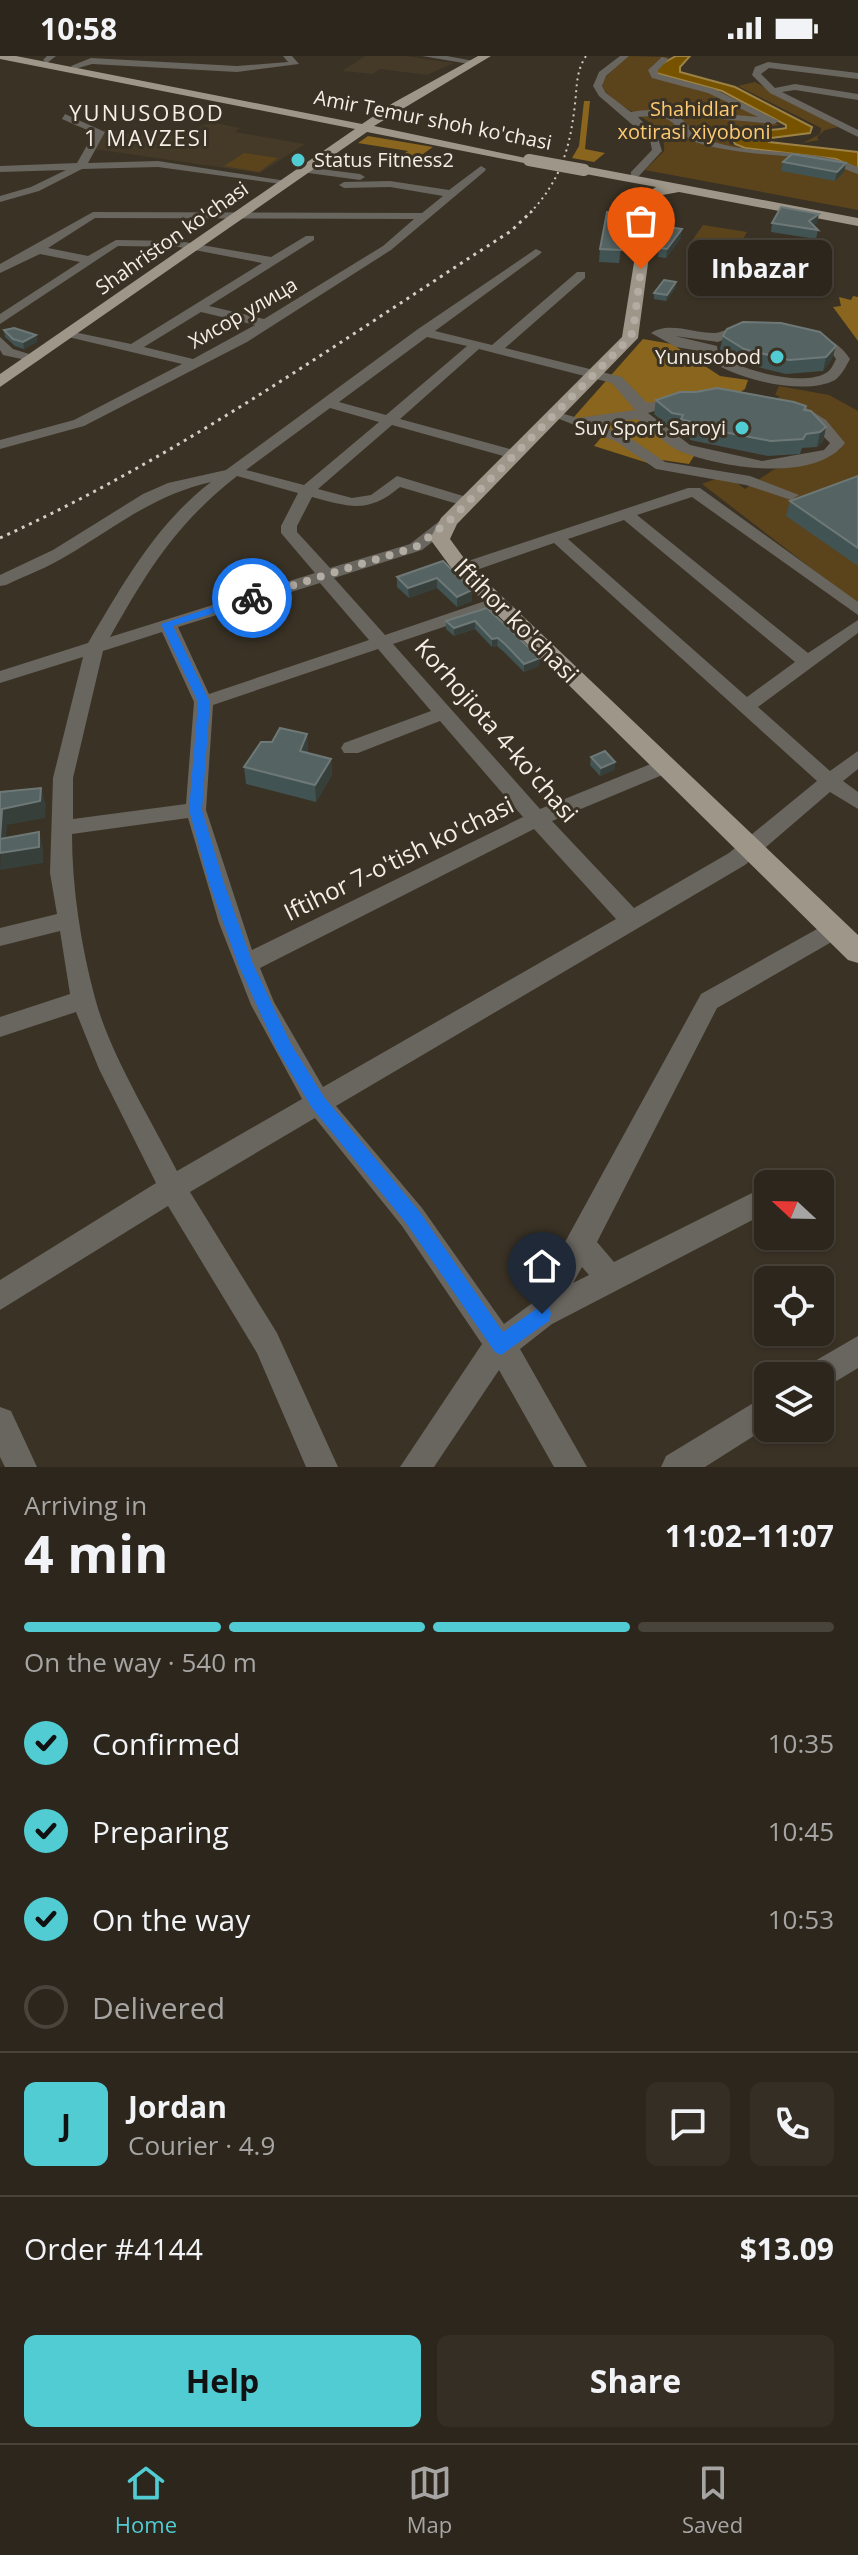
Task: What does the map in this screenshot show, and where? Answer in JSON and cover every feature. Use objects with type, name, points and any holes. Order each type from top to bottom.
[{"type":"main road","name":"Amir Temur shoh ko'chasi","points":[[0,56],[311,113]]},
{"type":"main road","name":"Amir Temur shoh ko'chasi","points":[[24,56],[50,58],[75,66],[587,168],[858,215]]},
{"type":"main road","name":"Shahriston ko'chasi","points":[[0,382],[288,182],[309,171],[408,98],[486,56]]},
{"type":"main road","name":"Amir Temur shoh ko'chasi","points":[[636,177],[858,222]]},
{"type":"main road","points":[[636,177],[648,205]]},
{"type":"main road","points":[[448,522],[632,335],[648,205],[655,191],[681,188]]},
{"type":"main road","name":"Iftihor ko'chasi","points":[[448,522],[440,539],[457,563],[858,952]]},
{"type":"street","points":[[163,64],[170,56]]},
{"type":"street","points":[[75,66],[91,61],[213,69],[269,68],[295,64],[287,56]]},
{"type":"street","points":[[426,56],[475,62]]},
{"type":"street","points":[[625,56],[599,78],[598,86],[605,99],[646,127],[658,147],[636,177]]},
{"type":"street","points":[[665,59],[652,70],[655,76],[711,91],[781,126],[749,130]]},
{"type":"street","points":[[858,76],[770,65],[756,72],[757,79],[773,91],[858,134]]},
{"type":"street","points":[[773,91],[795,87],[858,97]]},
{"type":"street","points":[[631,115],[665,115],[681,123],[693,138],[733,136]]},
{"type":"street","points":[[774,121],[713,116],[745,151],[832,160],[858,171]]},
{"type":"street","points":[[0,199],[50,183],[81,166],[100,132],[65,117]]},
{"type":"street","points":[[840,125],[858,120]]},
{"type":"street","points":[[17,168],[21,154]]},
{"type":"street","points":[[0,172],[17,168],[174,165],[288,182]]},
{"type":"street","name":"Хисор улица","points":[[0,445],[79,423],[197,364],[267,324],[387,248],[481,169]]},
{"type":"street","points":[[309,171],[369,178]]},
{"type":"street","points":[[344,185],[390,184],[451,194]]},
{"type":"street","points":[[0,269],[38,250],[93,215],[425,216]]},
{"type":"street","points":[[134,348],[310,238]]},
{"type":"street","points":[[0,320],[116,243],[196,246],[273,261]]},
{"type":"street","points":[[38,250],[90,260]]},
{"type":"street","points":[[322,1467],[267,1343],[172,1188],[138,1126],[83,1000],[61,873],[60,828],[67,754],[95,647],[146,560],[171,528],[202,496],[234,471],[536,252]]},
{"type":"street","points":[[494,350],[581,275]]},
{"type":"street","points":[[0,301],[22,305]]},
{"type":"street","points":[[200,308],[267,324]]},
{"type":"street","points":[[738,329],[762,330],[816,338],[841,352],[843,359],[838,370],[828,378],[809,381],[755,374],[724,366],[711,355],[715,344],[738,329]]},
{"type":"street","points":[[423,332],[617,380],[642,411],[685,448],[762,466],[814,458],[829,453],[838,443],[806,411],[793,409]]},
{"type":"street","points":[[69,333],[197,364]]},
{"type":"street","points":[[0,341],[8,352],[35,358]]},
{"type":"street","name":"Korhojiota 4-ko'chasi","points":[[475,346],[307,491],[289,526],[289,533],[443,713],[632,921]]},
{"type":"street","points":[[748,389],[755,374]]},
{"type":"street","points":[[772,394],[779,378]]},
{"type":"street","points":[[702,396],[642,411],[571,420],[622,439],[661,466],[694,469],[750,481],[791,495]]},
{"type":"street","points":[[327,403],[512,454]]},
{"type":"street","points":[[0,581],[59,554],[149,497],[173,486],[234,471],[345,502],[368,502],[384,494],[397,481],[467,502]]},
{"type":"street","points":[[416,547],[435,550],[457,563],[557,537],[694,491],[858,610]]},
{"type":"street","points":[[626,514],[807,662]]},
{"type":"street","points":[[0,677],[416,547],[448,522]]},
{"type":"street","points":[[557,537],[830,782],[858,802]]},
{"type":"street","points":[[204,702],[497,603]]},
{"type":"street","points":[[167,624],[204,702],[196,810],[217,883],[246,964],[284,1048],[318,1103],[412,1217],[501,1345],[571,1467]]},
{"type":"street","points":[[746,707],[858,625]]},
{"type":"street","points":[[351,748],[443,713]]},
{"type":"street","points":[[0,1296],[172,1188],[632,921],[749,848],[858,758]]},
{"type":"street","name":"Iftihor 7-o'tish ko'chasi","points":[[246,964],[537,819],[665,766]]},
{"type":"street","points":[[60,828],[196,810]]},
{"type":"street","points":[[0,937],[68,920]]},
{"type":"street","points":[[542,1314],[709,1001],[834,930]]},
{"type":"street","points":[[0,1027],[83,1000]]},
{"type":"street","points":[[416,1467],[484,1364],[501,1345],[542,1314],[754,1205]]},
{"type":"street","points":[[581,1244],[610,1279]]},
{"type":"street","points":[[834,1366],[858,1351]]},
{"type":"street","points":[[677,1467],[754,1418]]},
{"type":"street","points":[[0,1422],[21,1467]]},
{"type":"shaded area","points":[[365,56],[406,56],[454,63],[427,75],[380,69],[373,74],[342,71]]},
{"type":"shaded area","points":[[676,56],[690,56],[680,67],[680,72],[735,87],[812,127],[810,133],[771,138],[767,140],[769,142],[858,152],[858,169],[836,159],[745,148],[735,144],[732,138],[738,135],[786,128],[786,125],[722,91],[656,73],[658,66]]},
{"type":"shaded area","points":[[584,101],[590,101],[585,149],[605,153],[594,162],[572,158],[579,146]]},
{"type":"shaded area","points":[[211,122],[240,128],[235,132],[305,144],[260,173],[94,149],[104,129],[141,136],[161,127],[189,132]]},
{"type":"shaded area","points":[[368,136],[433,147],[413,161],[398,158],[408,151],[358,143]]},
{"type":"shaded area","points":[[853,296],[858,297],[858,341],[833,307],[841,306],[839,297],[851,300]]},
{"type":"shaded area","points":[[643,339],[672,344],[720,376],[748,380],[745,389],[739,393],[663,400],[638,417],[694,456],[689,464],[655,459],[651,464],[594,446],[610,427],[573,418]]},
{"type":"green space","name":"Shahidlar xotirasi xiyoboni","points":[[627,56],[669,57],[651,69],[780,125],[733,131],[727,136],[730,144],[858,172],[858,210],[645,170],[664,151],[663,139],[648,121],[606,92],[601,82]]},
{"type":"green space","points":[[755,82],[838,127],[825,130],[817,137],[819,140],[803,143],[820,134],[821,128],[738,86]]},
{"type":"green space","points":[[244,153],[278,158],[259,172],[224,166]]},
{"type":"green space","points":[[703,225],[747,232],[737,249],[691,242]]},
{"type":"green space","points":[[779,386],[829,395],[858,411],[858,604],[702,484],[726,475],[745,489],[773,470],[822,460],[840,449],[841,445],[778,400],[779,396],[775,395]]},
{"type":"building","points":[[792,154],[846,163],[837,172],[783,162]]},
{"type":"building","points":[[781,207],[819,214],[809,221],[818,230],[772,223]]},
{"type":"building","points":[[607,212],[626,213],[621,250],[600,249]]},
{"type":"building","points":[[661,226],[682,229],[667,249],[659,248]]},
{"type":"building","points":[[664,280],[676,282],[667,295],[654,293]]},
{"type":"building","points":[[743,322],[781,323],[820,332],[836,346],[826,357],[789,360],[744,349],[723,336],[727,329]]},
{"type":"building","points":[[14,328],[36,335],[23,342],[13,339],[4,330]]},
{"type":"building","points":[[717,388],[806,406],[804,410],[811,411],[826,427],[820,432],[806,434],[803,439],[771,441],[692,426],[692,422],[681,419],[683,415],[672,413],[656,400],[680,392]]},
{"type":"building","points":[[858,476],[858,548],[790,501]]},
{"type":"building","points":[[443,561],[472,590],[457,597],[437,578],[408,588],[397,577]]},
{"type":"building","points":[[487,608],[540,658],[524,664],[505,644],[498,638],[492,639],[475,621],[454,628],[446,621]]},
{"type":"building","points":[[280,728],[307,734],[300,751],[331,759],[315,785],[244,767],[261,742],[272,742]]},
{"type":"building","points":[[605,751],[615,762],[601,768],[591,757]]},
{"type":"building","points":[[41,788],[40,801],[2,809],[0,839],[0,792]]},
{"type":"building","points":[[39,832],[39,847],[0,853],[0,839]]},
{"type":"railway","points":[[531,212],[557,176],[562,163],[573,120],[579,73],[586,56]]},
{"type":"railway","points":[[0,538],[133,470],[261,394],[511,231],[531,212]]},
{"type":"way so far","points":[[252,598],[416,547],[448,522],[632,335],[641,269]]},
{"type":"place","name":"Status Fitness2","points":[[298,160]]},
{"type":"place","name":"Inbazar","points":[[641,269]]},
{"type":"place","name":"Yunusobod","points":[[777,357]]},
{"type":"place","name":"Suv Sport Saroyi","points":[[742,428]]},
{"type":"district","name":"YUNUSOBOD 1 MAVZESI","points":[[147,126]]},
{"type":"route","points":[[252,598],[167,624],[204,702],[196,810],[217,883],[246,964],[284,1048],[318,1103],[412,1217],[501,1345],[542,1314]]}]
